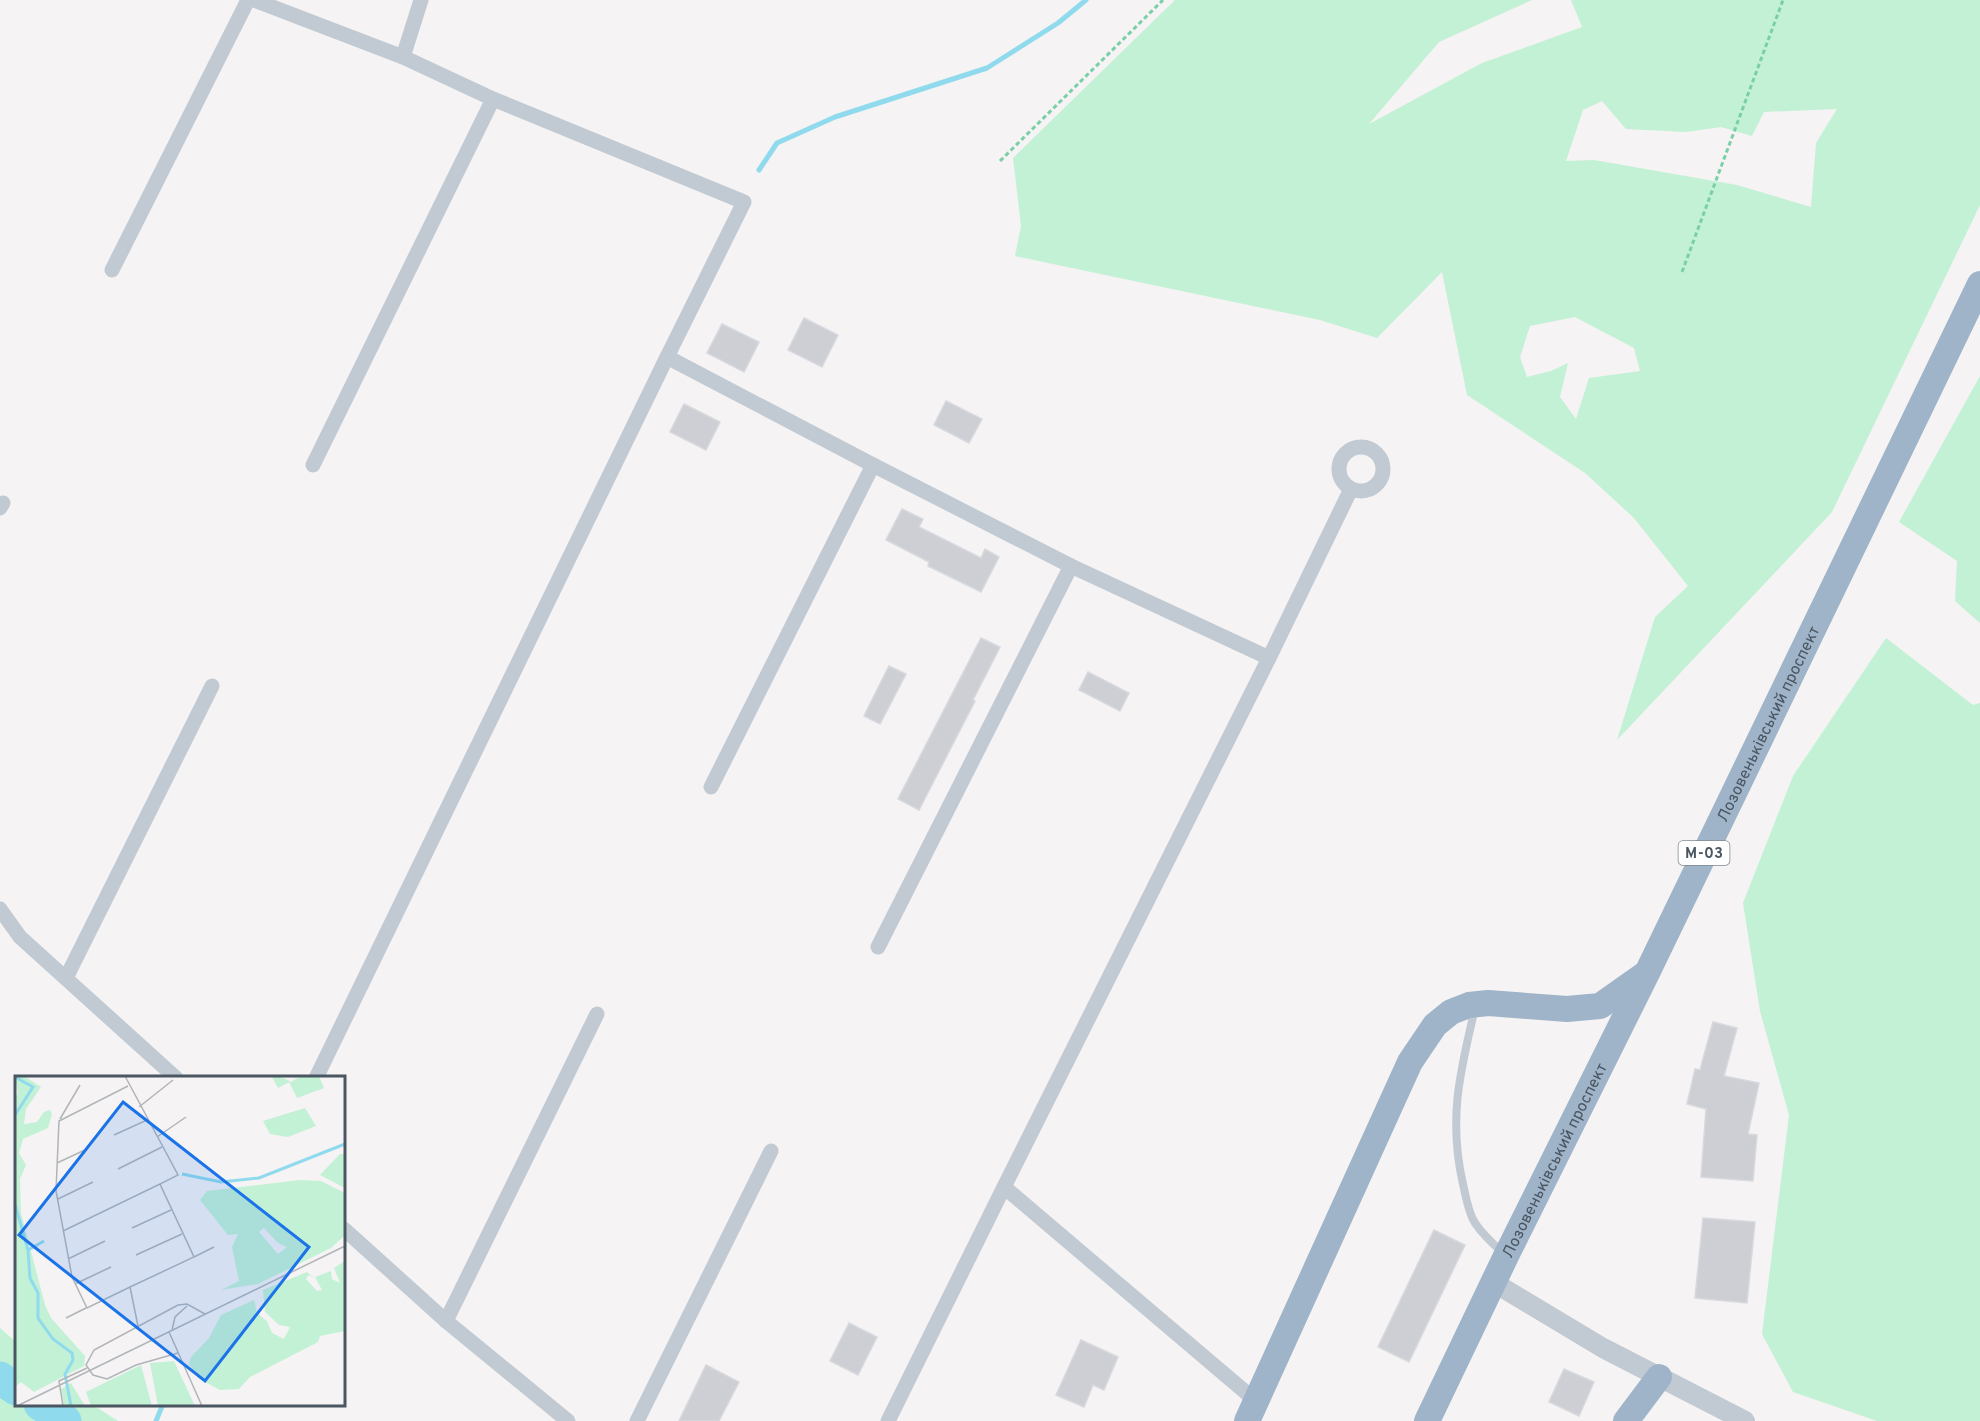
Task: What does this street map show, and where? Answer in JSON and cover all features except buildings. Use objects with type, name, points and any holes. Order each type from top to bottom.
[{"type":"highway","name":"Лозовеньківський проспект","points":[[1427,1421],[1493,1282],[1647,973],[1980,284]]},
{"type":"highway","points":[[1252,1411],[1410,1062],[1435,1024],[1451,1012],[1476,1004],[1567,1009],[1600,1006],[1647,973]]},
{"type":"highway","points":[[1626,1421],[1659,1377]]},
{"type":"street","points":[[112,270],[248,0]]},
{"type":"street","points":[[254,0],[403,57],[493,99],[744,202],[316,1076]]},
{"type":"street","points":[[403,57],[421,0]]},
{"type":"street","points":[[313,465],[493,99]]},
{"type":"street","points":[[667,357],[1071,566],[1269,658]]},
{"type":"street","points":[[711,787],[873,465]]},
{"type":"street","points":[[888,1421],[1351,489]]},
{"type":"street","points":[[878,947],[1071,566]]},
{"type":"street","points":[[66,978],[212,686]]},
{"type":"street","points":[[0,909],[20,937],[175,1076]]},
{"type":"street","points":[[446,1321],[597,1014]]},
{"type":"street","points":[[637,1421],[771,1151]]},
{"type":"street","points":[[1004,1187],[1252,1411]]},
{"type":"street","points":[[345,1230],[446,1321],[568,1421]]},
{"type":"street","points":[[1493,1282],[1603,1348],[1745,1421]]},
{"type":"lane","points":[[1476,1004],[1460,1073],[1455,1120],[1457,1156],[1474,1222],[1488,1240],[1506,1256]]},
{"type":"path","points":[[1000,161],[1162,0]]},
{"type":"path","points":[[1682,272],[1783,0]]},
{"type":"green space","points":[[1175,0],[1532,0],[1439,42],[1369,124],[1482,63],[1582,27],[1571,0],[1980,0],[1980,205],[1832,512],[1617,740],[1655,617],[1688,586],[1633,517],[1585,473],[1467,395],[1442,272],[1377,338],[1320,320],[1015,256],[1021,226],[1013,158]],"holes":[[[1602,101],[1626,129],[1686,132],[1721,127],[1752,136],[1764,112],[1837,109],[1816,143],[1811,207],[1737,185],[1594,160],[1566,161],[1583,110]],[[1575,317],[1634,348],[1640,371],[1589,378],[1576,419],[1560,397],[1568,363],[1551,371],[1527,377],[1520,357],[1530,326]]]},
{"type":"green space","points":[[1980,376],[1980,623],[1955,601],[1957,561],[1899,522]]},
{"type":"green space","points":[[1886,638],[1973,705],[1980,703],[1980,1421],[1877,1421],[1793,1392],[1762,1334],[1789,1115],[1760,1011],[1743,903],[1793,776]]},
{"type":"green space","points":[[0,1328],[15,1341],[15,1406],[95,1406],[118,1421],[0,1421]]},
{"type":"waterway","points":[[759,170],[777,143],[835,117],[987,68],[1058,23],[1086,0]]},
{"type":"waterway","points":[[0,1378],[15,1388]]},
{"type":"waterway","points":[[43,1406],[65,1421]]},
{"type":"waterway","points":[[156,1421],[162,1406]]}]
